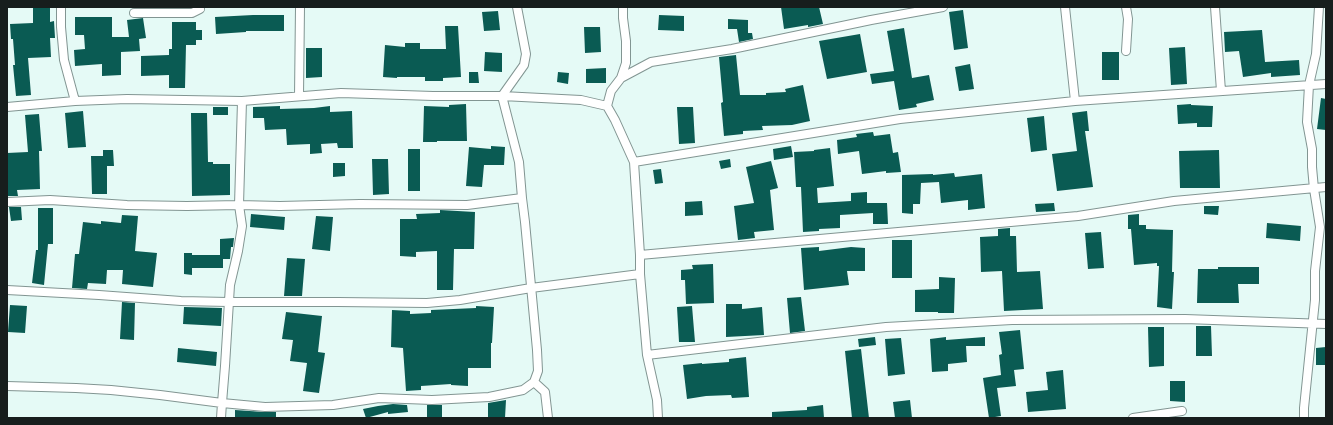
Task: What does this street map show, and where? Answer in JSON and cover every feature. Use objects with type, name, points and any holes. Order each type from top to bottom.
[{"type":"street","points":[[61,7],[64,60],[75,101]]},
{"type":"street","points":[[134,13],[192,13],[200,9],[199,7]]},
{"type":"street","points":[[299,96],[300,7]]},
{"type":"street","points":[[7,386],[110,390],[265,407],[326,406],[379,398],[432,400],[482,397],[523,390],[534,382],[538,371],[537,350],[519,162],[502,96],[524,65],[526,54],[517,7]]},
{"type":"street","points":[[607,106],[611,91],[620,78],[626,63],[623,7]]},
{"type":"street","points":[[620,78],[651,62],[732,49],[871,20],[943,7]]},
{"type":"street","points":[[1065,7],[1075,101]]},
{"type":"street","points":[[1126,7],[1128,19],[1126,51]]},
{"type":"street","points":[[1215,7],[1221,91]]},
{"type":"street","points":[[1304,418],[1315,300],[1315,271],[1320,227],[1314,189],[1312,149],[1308,122],[1309,85],[1316,54],[1319,7]]},
{"type":"street","points":[[634,162],[900,119],[1075,101],[1326,84]]},
{"type":"street","points":[[7,107],[75,101],[242,101],[341,93],[433,96],[502,96],[581,100],[607,106],[616,120],[634,162],[640,274],[647,355],[657,400],[658,418]]},
{"type":"street","points":[[221,418],[228,302],[242,226],[240,205],[242,101]]},
{"type":"street","points":[[640,255],[1078,216],[1174,200],[1326,187]]},
{"type":"street","points":[[7,202],[50,200],[127,205],[187,206],[360,204],[467,205],[522,198]]},
{"type":"street","points":[[7,290],[181,301],[427,304],[531,288],[640,274]]},
{"type":"street","points":[[647,355],[886,327],[1012,320],[1185,319],[1326,324]]},
{"type":"street","points":[[534,382],[545,392],[548,418]]},
{"type":"street","points":[[1133,418],[1182,411]]},
{"type":"building","points":[[33,7],[50,7],[50,22],[54,21],[55,38],[50,38],[51,57],[28,58],[31,95],[16,96],[13,65],[15,65],[13,39],[11,39],[10,24],[33,23]]},
{"type":"building","points":[[781,7],[819,7],[823,24],[784,29]]},
{"type":"building","points":[[963,10],[968,48],[954,50],[949,12]]},
{"type":"building","points":[[498,11],[500,30],[484,31],[482,12]]},
{"type":"building","points":[[284,15],[284,31],[246,31],[216,34],[215,17]]},
{"type":"building","points":[[659,15],[684,16],[684,31],[658,30]]},
{"type":"building","points":[[75,17],[112,17],[112,37],[129,37],[127,20],[143,18],[146,38],[139,39],[140,51],[121,52],[121,75],[102,76],[102,64],[75,66],[74,50],[85,49],[84,35],[75,35]]},
{"type":"building","points":[[728,19],[748,20],[748,33],[752,33],[753,39],[739,42],[737,29],[728,29]]},
{"type":"building","points":[[172,22],[196,22],[196,30],[202,30],[202,40],[196,40],[196,45],[186,45],[185,88],[169,88],[169,75],[141,76],[141,56],[169,55],[169,49],[172,49]]},
{"type":"building","points":[[445,26],[458,26],[461,77],[443,78],[443,81],[425,81],[425,77],[383,77],[385,45],[405,47],[405,43],[420,43],[420,49],[446,49]]},
{"type":"building","points":[[584,27],[600,27],[601,52],[585,53]]},
{"type":"building","points":[[904,28],[912,78],[929,75],[934,100],[916,104],[917,107],[899,110],[894,81],[872,84],[870,74],[894,71],[887,31]]},
{"type":"building","points":[[1262,30],[1265,62],[1299,60],[1300,75],[1271,77],[1271,73],[1243,77],[1239,51],[1225,52],[1224,32]]},
{"type":"building","points":[[860,34],[867,72],[827,79],[819,41]]},
{"type":"building","points":[[1185,47],[1187,84],[1171,85],[1169,48]]},
{"type":"building","points":[[306,48],[322,48],[322,77],[306,78]]},
{"type":"building","points":[[485,52],[502,53],[502,72],[484,71]]},
{"type":"building","points":[[1102,52],[1119,52],[1119,80],[1102,80]]},
{"type":"building","points":[[736,55],[740,95],[766,95],[766,93],[786,92],[785,89],[803,85],[810,121],[792,125],[762,126],[763,130],[743,131],[743,134],[724,136],[719,57]]},
{"type":"building","points":[[970,64],[974,89],[959,91],[955,67]]},
{"type":"building","points":[[606,68],[606,83],[586,83],[586,69]]},
{"type":"building","points":[[469,72],[478,72],[479,83],[469,83]]},
{"type":"building","points":[[558,72],[569,73],[568,84],[557,82]]},
{"type":"building","points":[[1321,98],[1326,99],[1326,130],[1317,129]]},
{"type":"building","points":[[466,104],[467,141],[423,142],[424,106],[449,107],[449,105]]},
{"type":"building","points":[[1191,104],[1213,106],[1212,127],[1197,127],[1197,123],[1178,124],[1177,105]]},
{"type":"building","points":[[280,106],[280,109],[330,106],[330,112],[352,111],[353,148],[338,148],[337,143],[321,144],[322,153],[310,154],[310,144],[287,145],[286,129],[265,130],[264,118],[253,118],[253,107]]},
{"type":"building","points":[[213,107],[228,107],[228,115],[213,115]]},
{"type":"building","points":[[677,107],[693,107],[695,143],[679,144]]},
{"type":"building","points":[[83,111],[86,147],[68,148],[65,113]]},
{"type":"building","points":[[1087,111],[1089,131],[1085,131],[1093,187],[1057,191],[1052,154],[1077,151],[1072,113]]},
{"type":"building","points":[[191,113],[207,113],[208,162],[213,162],[213,164],[230,164],[230,195],[192,196]]},
{"type":"building","points":[[39,114],[42,151],[39,151],[40,189],[17,190],[18,196],[8,196],[7,153],[28,152],[25,115]]},
{"type":"building","points":[[1044,116],[1047,150],[1031,152],[1027,118]]},
{"type":"building","points":[[873,132],[874,136],[890,134],[893,153],[898,152],[901,172],[886,173],[886,171],[862,174],[859,151],[838,154],[837,140],[857,137],[856,134]]},
{"type":"building","points":[[491,146],[505,147],[504,165],[484,165],[482,187],[466,186],[469,147],[491,149]]},
{"type":"building","points":[[791,146],[793,157],[774,160],[773,149]]},
{"type":"building","points":[[830,148],[834,186],[817,188],[818,203],[851,201],[851,193],[867,192],[867,203],[887,203],[888,224],[873,224],[873,213],[840,215],[840,228],[819,229],[819,231],[803,232],[801,187],[796,187],[794,152],[814,151]]},
{"type":"building","points":[[408,149],[420,149],[420,191],[408,191]]},
{"type":"building","points":[[103,150],[113,150],[114,166],[107,166],[107,194],[92,194],[91,156],[103,156]]},
{"type":"building","points":[[1219,150],[1220,188],[1180,188],[1179,151]]},
{"type":"building","points":[[372,159],[388,159],[389,194],[373,195]]},
{"type":"building","points":[[730,159],[731,167],[721,169],[719,161]]},
{"type":"building","points":[[771,161],[778,188],[770,190],[774,230],[754,232],[755,238],[738,240],[734,206],[754,203],[746,167]]},
{"type":"building","points":[[333,163],[345,163],[345,176],[333,177]]},
{"type":"building","points":[[661,169],[663,183],[655,184],[653,170]]},
{"type":"building","points":[[954,173],[955,177],[982,174],[985,208],[968,210],[968,200],[941,203],[939,182],[921,183],[920,204],[913,204],[913,214],[902,213],[902,175]]},
{"type":"building","points":[[702,201],[703,215],[685,216],[685,202]]},
{"type":"building","points":[[1054,203],[1055,211],[1036,212],[1035,204]]},
{"type":"building","points":[[1204,206],[1219,206],[1218,215],[1204,214]]},
{"type":"building","points":[[9,207],[21,207],[22,220],[11,221]]},
{"type":"building","points":[[38,208],[53,208],[53,244],[48,244],[44,285],[32,283],[36,250],[38,250]]},
{"type":"building","points":[[440,210],[475,212],[474,249],[454,249],[453,290],[437,290],[437,251],[416,252],[416,257],[400,256],[400,219],[417,219],[416,214],[440,213]]},
{"type":"building","points":[[251,214],[285,217],[284,230],[250,227]]},
{"type":"building","points":[[1139,214],[1139,225],[1146,225],[1146,229],[1173,230],[1172,272],[1174,272],[1172,309],[1157,307],[1159,266],[1157,266],[1157,263],[1134,265],[1131,229],[1128,229],[1128,215]]},
{"type":"building","points":[[122,215],[138,216],[135,251],[157,253],[153,287],[122,284],[123,270],[107,270],[106,284],[88,283],[87,289],[72,288],[75,254],[79,254],[83,222],[101,224],[101,221],[121,223]]},
{"type":"building","points":[[316,216],[333,217],[330,251],[312,249]]},
{"type":"building","points":[[1267,223],[1301,226],[1300,241],[1266,238]]},
{"type":"building","points":[[1010,228],[1010,236],[1016,236],[1017,272],[1040,271],[1043,309],[1004,311],[1002,271],[981,272],[980,237],[998,236],[998,229]]},
{"type":"building","points":[[1101,232],[1104,268],[1088,269],[1085,233]]},
{"type":"building","points":[[234,238],[233,247],[231,247],[230,259],[223,259],[223,268],[192,268],[192,275],[184,274],[184,253],[192,253],[192,255],[220,255],[220,239]]},
{"type":"building","points":[[892,240],[912,240],[912,278],[892,278]]},
{"type":"building","points":[[819,247],[819,251],[851,247],[865,248],[865,271],[847,271],[849,285],[804,290],[801,248]]},
{"type":"building","points":[[287,258],[305,259],[302,296],[284,296]]},
{"type":"building","points":[[713,264],[714,303],[686,304],[685,280],[681,280],[681,270],[693,269],[692,265]]},
{"type":"building","points":[[1218,267],[1259,267],[1259,284],[1238,284],[1239,303],[1197,303],[1198,269],[1218,269]]},
{"type":"building","points":[[939,277],[955,278],[954,313],[915,312],[915,290],[939,289]]},
{"type":"building","points":[[801,297],[805,331],[790,333],[787,298]]},
{"type":"building","points":[[122,302],[135,303],[134,340],[120,339]]},
{"type":"building","points":[[726,304],[742,304],[742,309],[762,307],[764,335],[726,337]]},
{"type":"building","points":[[10,305],[27,306],[25,333],[8,332]]},
{"type":"building","points":[[476,306],[494,307],[491,343],[491,368],[468,368],[468,386],[451,384],[421,386],[421,390],[406,391],[403,348],[391,347],[392,310],[410,311],[410,314],[431,313],[431,310],[476,308]]},
{"type":"building","points":[[692,306],[695,342],[679,342],[677,307]]},
{"type":"building","points":[[184,307],[222,308],[221,326],[183,324]]},
{"type":"building","points":[[286,312],[322,316],[318,352],[325,353],[319,393],[303,391],[307,363],[290,361],[293,340],[282,339]]},
{"type":"building","points":[[1196,326],[1211,326],[1212,356],[1196,356]]},
{"type":"building","points":[[1148,327],[1164,327],[1164,366],[1149,367]]},
{"type":"building","points":[[1020,330],[1024,369],[1014,370],[1016,386],[997,388],[1001,416],[989,418],[983,378],[1001,375],[999,355],[1002,354],[999,332]]},
{"type":"building","points":[[875,337],[876,345],[859,347],[858,339]]},
{"type":"building","points":[[946,337],[946,340],[985,337],[985,346],[966,346],[967,362],[948,364],[948,371],[932,372],[930,339]]},
{"type":"building","points":[[901,338],[905,374],[888,376],[885,339]]},
{"type":"building","points":[[1326,347],[1326,365],[1316,365],[1316,348]]},
{"type":"building","points":[[178,348],[217,352],[216,366],[177,362]]},
{"type":"building","points":[[861,349],[869,418],[852,418],[845,351]]},
{"type":"building","points":[[746,357],[749,397],[732,398],[731,395],[706,396],[687,399],[683,365],[729,362],[729,359]]},
{"type":"building","points":[[1063,370],[1066,409],[1028,412],[1026,392],[1048,390],[1046,372]]},
{"type":"building","points":[[1170,381],[1185,381],[1185,402],[1170,401]]},
{"type":"building","points":[[506,400],[505,418],[488,418],[488,403]]},
{"type":"building","points":[[910,400],[912,418],[895,418],[893,402]]},
{"type":"building","points":[[393,404],[407,405],[408,412],[388,414],[388,412],[366,418],[363,409],[378,406]]},
{"type":"building","points":[[427,405],[442,405],[442,418],[427,418]]},
{"type":"building","points":[[823,405],[824,418],[772,418],[772,412],[807,410],[807,407]]},
{"type":"building","points":[[235,410],[276,412],[276,418],[235,418]]}]
